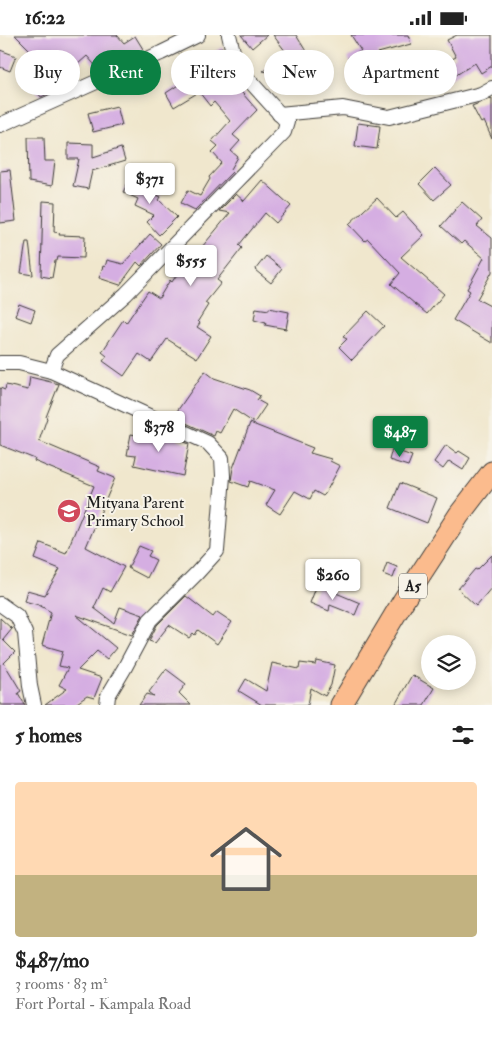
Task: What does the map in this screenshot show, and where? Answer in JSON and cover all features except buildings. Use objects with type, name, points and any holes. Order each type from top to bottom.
[{"type":"main road","name":"A5","points":[[340,705],[405,598],[459,515],[492,473]]},
{"type":"street","points":[[0,125],[198,35]]},
{"type":"street","points":[[51,371],[57,355],[126,294],[284,132],[287,122],[248,79],[235,60],[229,35]]},
{"type":"street","points":[[280,114],[343,108],[389,117],[481,94],[492,87]]},
{"type":"street","points":[[0,363],[19,363],[51,371],[208,443],[222,458],[223,476],[217,551],[150,620],[108,696],[107,705]]},
{"type":"street","points":[[0,603],[17,616],[25,633],[30,686],[34,705]]},
{"type":"place","name":"Mityana Parent Primary School","points":[[69,511]]}]
